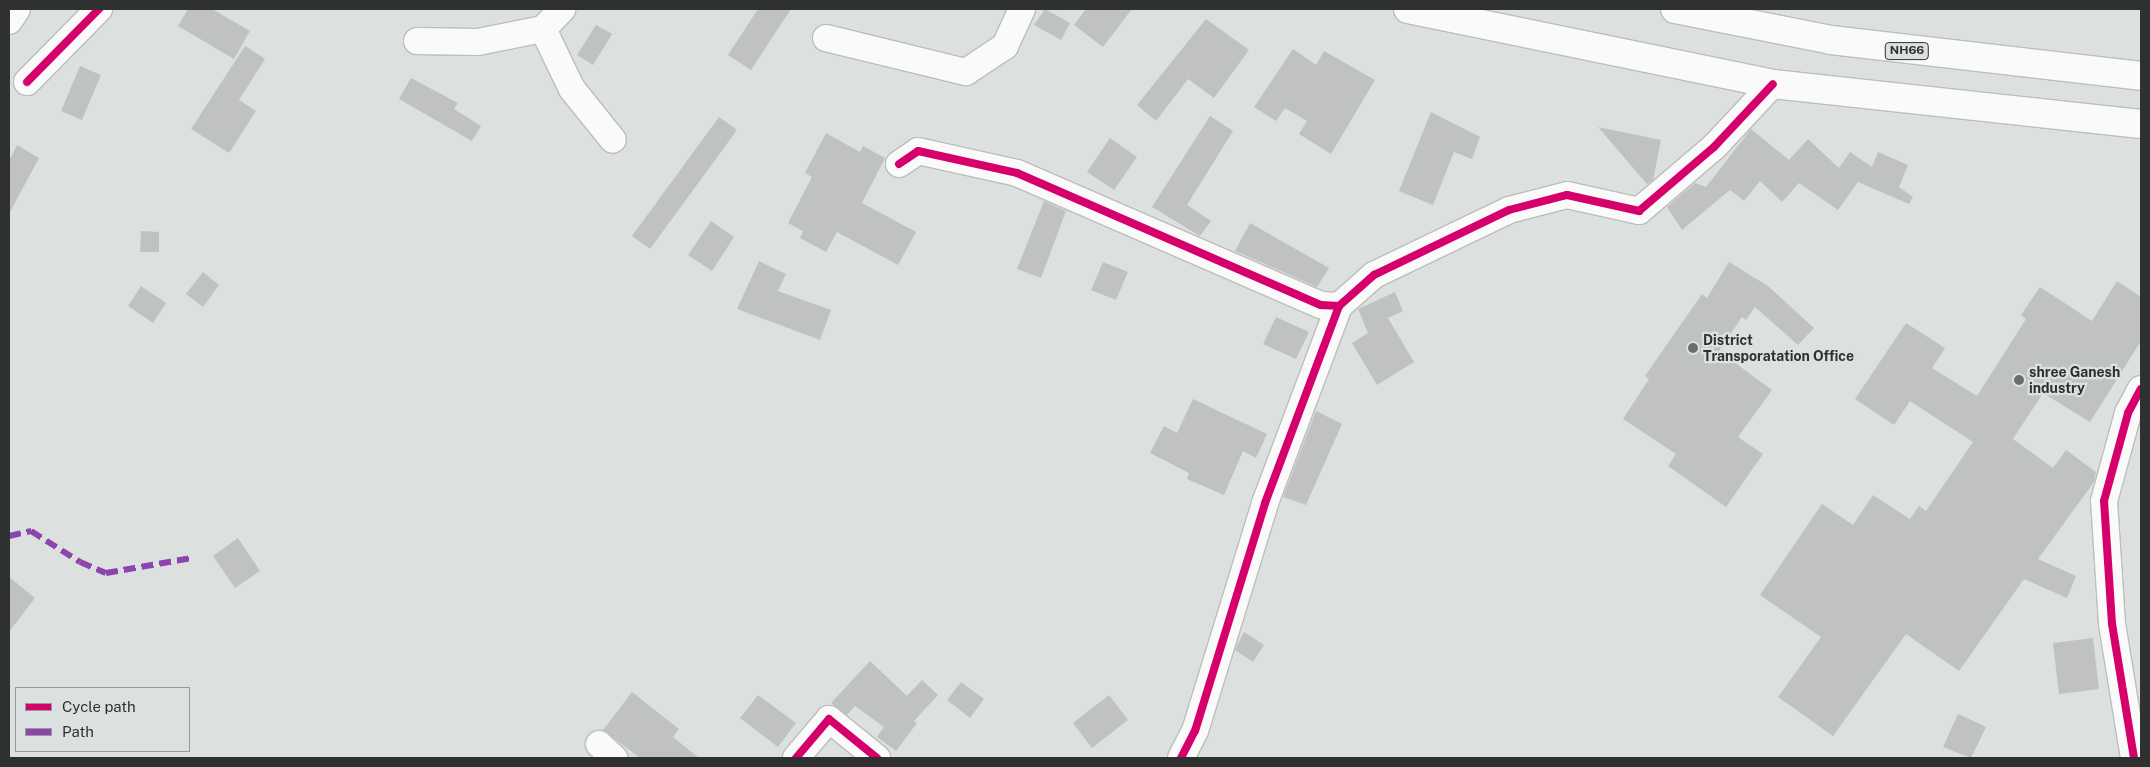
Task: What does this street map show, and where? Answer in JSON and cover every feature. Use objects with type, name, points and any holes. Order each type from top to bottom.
[{"type":"highway","points":[[1408,9],[1774,84],[2141,124]]},
{"type":"highway","name":"NH66","points":[[1675,9],[1850,43],[2141,76]]},
{"type":"street","points":[[9,22],[17,9]]},
{"type":"street","points":[[27,82],[99,9]]},
{"type":"street","points":[[417,41],[478,42],[543,29],[562,9]]},
{"type":"street","points":[[826,38],[966,72],[1005,46],[1022,9]]},
{"type":"street","points":[[543,29],[572,89],[613,140]]},
{"type":"street","points":[[1181,758],[1195,732],[1266,503],[1339,306],[1374,275],[1509,210],[1567,196],[1639,211],[1714,147],[1774,84]]},
{"type":"street","points":[[899,164],[918,151],[1017,173],[1321,306],[1339,306]]},
{"type":"street","points":[[2134,758],[2112,624],[2104,501],[2128,413],[2141,389]]},
{"type":"street","points":[[796,758],[829,718],[877,758]]},
{"type":"building","points":[[188,9],[212,9],[250,31],[234,59],[178,26]]},
{"type":"building","points":[[758,9],[791,9],[751,70],[728,55]]},
{"type":"building","points":[[1045,9],[1070,23],[1061,40],[1034,25]]},
{"type":"building","points":[[1086,9],[1132,9],[1103,47],[1074,25]]},
{"type":"building","points":[[1206,19],[1249,50],[1214,98],[1188,79],[1156,121],[1137,105]]},
{"type":"building","points":[[596,25],[612,34],[593,65],[577,55]]},
{"type":"building","points":[[245,46],[265,59],[239,100],[256,111],[229,153],[191,129]]},
{"type":"building","points":[[1293,49],[1316,65],[1324,51],[1375,80],[1331,154],[1299,134],[1307,121],[1285,108],[1276,121],[1254,107]]},
{"type":"building","points":[[80,66],[101,75],[82,120],[61,111]]},
{"type":"building","points":[[411,78],[458,103],[454,109],[481,126],[472,141],[399,99]]},
{"type":"building","points":[[1431,112],[1480,137],[1472,159],[1454,152],[1433,205],[1399,191]]},
{"type":"building","points":[[1210,116],[1233,131],[1187,205],[1211,221],[1200,236],[1152,207]]},
{"type":"building","points":[[719,117],[737,130],[650,249],[632,236]]},
{"type":"building","points":[[1598,127],[1661,140],[1653,180],[1647,184]]},
{"type":"building","points":[[1751,129],[1789,160],[1808,139],[1839,168],[1850,152],[1872,167],[1878,152],[1908,165],[1899,187],[1913,197],[1909,204],[1858,182],[1838,210],[1799,183],[1782,202],[1760,181],[1744,201],[1730,190],[1682,230],[1667,207],[1695,183],[1706,187]]},
{"type":"building","points":[[826,133],[860,152],[863,146],[885,158],[862,203],[916,232],[898,265],[837,232],[826,252],[800,238],[803,231],[788,223],[812,177],[805,173]]},
{"type":"building","points":[[1110,138],[1137,157],[1114,190],[1087,172]]},
{"type":"building","points":[[17,145],[39,158],[9,214],[9,161]]},
{"type":"building","points":[[1044,201],[1066,211],[1041,278],[1017,269]]},
{"type":"building","points":[[711,221],[734,237],[712,271],[688,255]]},
{"type":"building","points":[[1250,223],[1329,268],[1317,287],[1235,251]]},
{"type":"building","points":[[141,231],[159,232],[159,252],[140,252]]},
{"type":"building","points":[[759,261],[786,274],[778,291],[831,310],[820,340],[737,309]]},
{"type":"building","points":[[1103,262],[1128,272],[1116,300],[1091,290]]},
{"type":"building","points":[[1729,262],[1768,286],[1814,328],[1798,345],[1755,307],[1746,320],[1742,317],[1719,351],[1772,390],[1738,437],[1763,454],[1726,507],[1668,466],[1676,454],[1623,419],[1649,379],[1645,376],[1702,294],[1707,298]]},
{"type":"building","points":[[203,272],[219,285],[203,307],[186,294]]},
{"type":"building","points":[[2117,281],[2141,297],[2141,341],[2090,422],[2043,393],[2013,439],[2053,468],[2066,450],[2096,472],[2094,482],[2038,559],[2076,576],[2067,598],[2024,579],[1959,671],[1906,634],[1833,736],[1778,697],[1821,637],[1760,595],[1822,504],[1853,525],[1873,495],[1910,519],[1919,506],[1926,511],[1973,442],[1910,401],[1894,425],[1855,399],[1906,323],[1945,348],[1932,368],[1977,396],[2026,319],[2021,315],[2040,287],[2092,321]]},
{"type":"building","points":[[141,286],[166,303],[153,323],[128,306]]},
{"type":"building","points":[[1395,292],[1403,311],[1388,318],[1414,362],[1377,385],[1352,343],[1368,333],[1358,309]]},
{"type":"building","points":[[1276,317],[1309,332],[1296,359],[1263,344]]},
{"type":"building","points":[[1193,399],[1267,434],[1256,458],[1243,451],[1224,495],[1187,479],[1189,473],[1150,453],[1164,426],[1177,433]]},
{"type":"building","points":[[1316,411],[1342,424],[1306,505],[1283,497]]},
{"type":"building","points":[[238,538],[260,571],[235,588],[213,556]]},
{"type":"building","points":[[9,577],[35,598],[9,632]]},
{"type":"building","points":[[1244,632],[1264,645],[1253,662],[1235,650]]},
{"type":"building","points":[[2093,638],[2099,689],[2059,694],[2053,643]]},
{"type":"building","points":[[870,661],[907,696],[922,680],[938,695],[914,721],[917,723],[896,751],[877,737],[884,727],[855,706],[847,715],[831,703]]},
{"type":"building","points":[[961,682],[984,699],[970,718],[947,700]]},
{"type":"building","points":[[632,692],[679,729],[673,737],[699,758],[640,758],[603,730]]},
{"type":"building","points":[[758,695],[796,723],[778,747],[740,718]]},
{"type":"building","points":[[1109,695],[1128,720],[1092,748],[1073,723]]},
{"type":"building","points":[[1958,714],[1986,727],[1971,758],[1943,747]]},
{"type":"marked path","points":[[9,536],[31,531],[80,562],[106,573],[192,558]]},
{"type":"cycle path","points":[[27,82],[99,9]]},
{"type":"cycle path","points":[[1181,758],[1195,731],[1265,503],[1339,306],[1374,275],[1509,210],[1567,195],[1639,211],[1714,147],[1773,84]]},
{"type":"cycle path","points":[[899,164],[918,151],[1017,173],[1321,305],[1339,306]]},
{"type":"cycle path","points":[[2134,758],[2112,624],[2104,501],[2128,413],[2141,389]]},
{"type":"cycle path","points":[[796,758],[829,719],[877,758]]},
{"type":"place","name":"District Transporatation Office","points":[[1693,348]]},
{"type":"place","name":"shree Ganesh industry","points":[[2019,380]]}]
